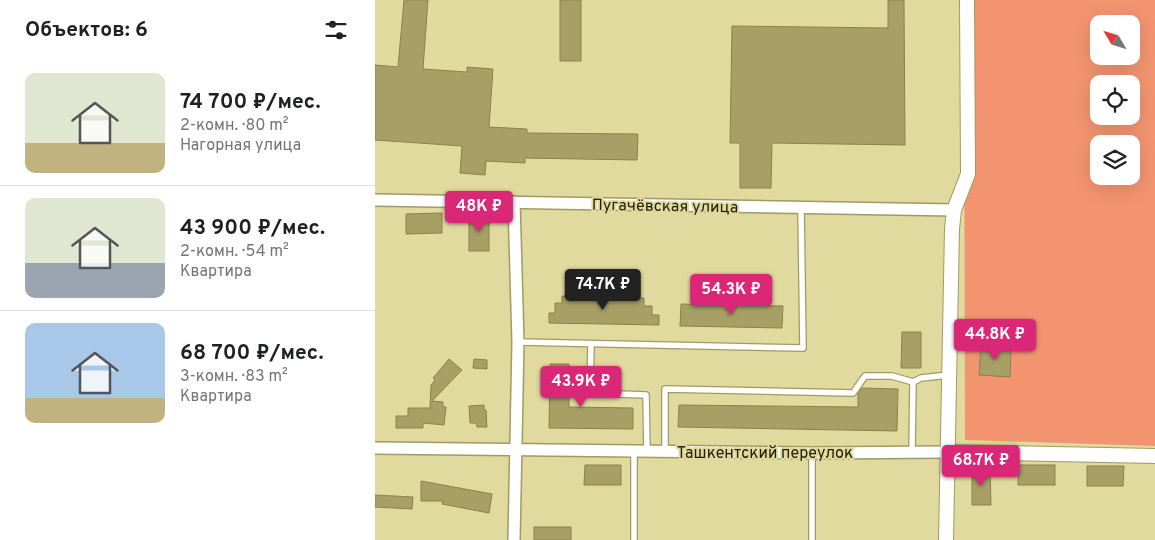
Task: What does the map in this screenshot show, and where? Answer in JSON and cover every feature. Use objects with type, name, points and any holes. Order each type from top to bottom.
[{"type":"street","points":[[946,540],[952,228],[954,210],[968,174],[967,0]]},
{"type":"street","name":"Пугачёвская улица","points":[[375,200],[954,210]]},
{"type":"street","points":[[514,202],[519,342],[514,540]]},
{"type":"street","name":"Ташкентский переулок","points":[[375,448],[633,452],[948,452],[1155,456]]},
{"type":"lane","points":[[519,342],[803,348],[801,207]]},
{"type":"lane","points":[[591,344],[590,394],[646,396],[647,452]]},
{"type":"lane","points":[[665,452],[665,388],[853,393],[865,376],[892,376],[913,382],[921,378],[949,375]]},
{"type":"lane","points":[[912,453],[913,382]]},
{"type":"lane","points":[[633,452],[633,540]]},
{"type":"lane","points":[[812,453],[812,540]]},
{"type":"shaded area","points":[[964,0],[1155,0],[1155,446],[965,440]]},
{"type":"building","points":[[404,0],[428,0],[423,69],[467,72],[467,67],[493,69],[489,127],[527,129],[527,133],[638,134],[637,160],[525,158],[525,163],[486,161],[485,175],[460,173],[462,146],[375,140],[375,65],[398,67]]},
{"type":"building","points":[[560,0],[581,0],[581,61],[560,61]]},
{"type":"building","points":[[888,0],[904,0],[905,145],[772,143],[771,188],[740,188],[740,143],[730,143],[732,26],[888,28]]},
{"type":"building","points":[[442,213],[442,233],[406,234],[406,214]]},
{"type":"building","points":[[469,215],[489,215],[489,251],[469,251]]},
{"type":"building","points":[[562,296],[644,298],[644,306],[652,306],[652,315],[659,315],[659,325],[549,323],[549,313],[555,313],[555,303],[562,303]]},
{"type":"building","points":[[681,304],[783,306],[782,328],[680,326]]},
{"type":"building","points":[[902,332],[921,332],[921,368],[901,368]]},
{"type":"building","points":[[981,344],[1011,346],[1010,377],[979,375]]},
{"type":"building","points":[[449,359],[462,370],[432,401],[443,402],[443,407],[446,407],[444,425],[423,423],[423,428],[396,428],[396,416],[408,416],[408,408],[430,408],[431,385],[435,380],[433,378]]},
{"type":"building","points":[[474,359],[487,360],[487,369],[473,368]]},
{"type":"building","points":[[550,364],[569,364],[569,407],[633,408],[633,429],[549,428]]},
{"type":"building","points":[[862,388],[898,389],[897,431],[678,427],[679,405],[858,407],[858,394]]},
{"type":"building","points":[[484,405],[487,427],[477,427],[476,423],[470,423],[469,406]]},
{"type":"building","points":[[585,465],[621,465],[621,485],[584,485]]},
{"type":"building","points":[[1018,465],[1055,465],[1055,485],[1018,485]]},
{"type":"building","points":[[1087,466],[1124,466],[1123,486],[1087,486]]},
{"type":"building","points":[[990,468],[991,505],[972,505],[972,469]]},
{"type":"building","points":[[421,481],[492,494],[489,513],[442,504],[443,501],[421,501]]},
{"type":"building","points":[[375,495],[413,497],[412,509],[375,507]]},
{"type":"building","points":[[534,527],[571,527],[571,540],[534,540]]}]
